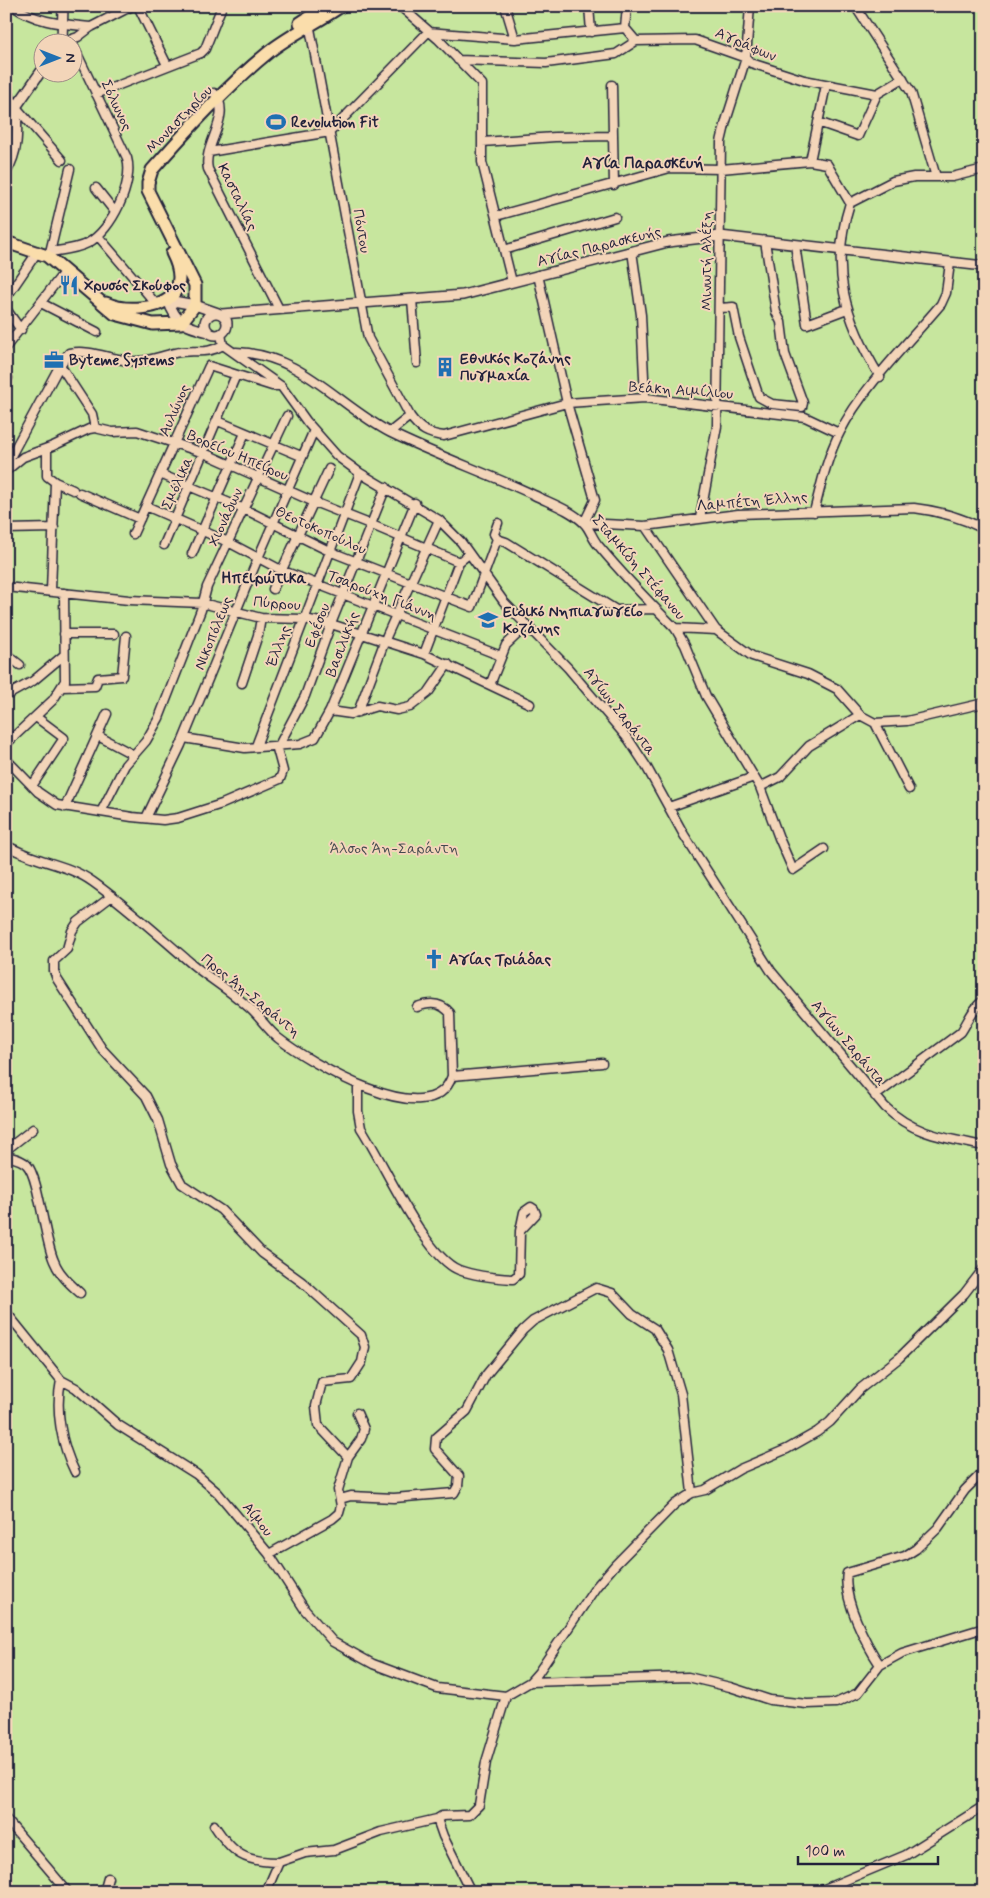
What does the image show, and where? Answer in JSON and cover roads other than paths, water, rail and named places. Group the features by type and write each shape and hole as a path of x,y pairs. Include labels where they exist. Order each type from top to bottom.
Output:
{"main road":[{"name":"Μοναστηρίου","path":"308,22 326,6"},
{"name":"Μοναστηρίου","path":"195,305 196,294 193,280 148,191 152,170 259,51 308,22 341,6"},
{"name":"Μοναστηρίου","path":"168,300 179,282 178,268 143,196 141,180 150,160 217,96"},
{"path":"6,242 45,253 111,311 124,318 153,324 180,323 195,305"},
{"path":"97,298 110,305 124,308 157,305 168,300"}],"street":[{"path":"13,6 30,16 63,25 91,27"},
{"path":"63,6 65,32"},
{"path":"82,33 132,6"},
{"path":"138,6 166,65"},
{"path":"96,94 166,65 201,53 205,49 222,6"},
{"path":"505,6 515,39"},
{"path":"589,6 591,32"},
{"path":"458,60 546,63 616,54 636,41 625,28 626,6"},
{"name":"Μινωτή Αλέξη","path":"700,518 713,452 718,406 722,132 746,58 750,6"},
{"path":"403,7 428,32 438,39 482,84 482,162 512,282"},
{"path":"853,7 911,92 936,177"},
{"name":"Πόντου","path":"308,22 368,338 410,416"},
{"path":"428,32 515,39 625,28"},
{"path":"209,152 330,132 428,32"},
{"name":"Αγράφων","path":"636,41 704,41 746,58 751,63 826,85 878,94"},
{"name":"Σόλωνος","path":"82,68 126,158 130,172 125,191 98,236"},
{"path":"818,122 858,136 878,94 902,78"},
{"path":"6,172 16,150 18,128 16,107 34,82"},
{"path":"810,161 826,85"},
{"path":"612,86 614,185"},
{"path":"6,91 16,107 62,160"},
{"name":"Κασταλίας","path":"217,96 222,108 206,163 279,308"},
{"path":"482,142 555,137 613,136"},
{"path":"496,216 670,168 721,169 810,161 827,164 850,203 842,250 841,283 848,309 868,356 880,376"},
{"path":"6,298 45,253 70,169"},
{"path":"850,203 893,181 914,177 952,177 984,169"},
{"path":"96,188 114,212"},
{"path":"504,250 615,217"},
{"path":"45,253 79,246 98,236 157,305"},
{"name":"Αγίας Παρασκευής","path":"220,313 463,295 632,250 668,242 720,236 984,266"},
{"path":"720,308 733,307 739,337 759,397 772,404 802,407 803,404 785,354 781,322 776,312 765,241"},
{"path":"795,245 807,324 848,309"},
{"path":"632,250 641,315 645,398"},
{"name":"Λαμπέτη Έλλης","path":"584,523 645,526 762,512 814,512 828,462 839,433 852,412 880,376 941,304 946,293 950,263"},
{"path":"6,347 21,330 65,270"},
{"path":"538,275 567,403 595,500 584,523"},
{"path":"412,299 417,363"},
{"path":"168,300 195,305 220,313 228,324"},
{"path":"168,300 173,313 180,323 216,335 221,334"},
{"path":"41,303 97,332"},
{"path":"6,309 21,330"},
{"path":"6,465 66,356 76,352 139,361 176,352 203,353 223,345 221,334 231,316 237,312"},
{"path":"208,332 205,325 206,320 211,314 220,313"},
{"name":"Αγίων Σαράντα","path":"223,345 236,352 249,365 281,386 314,430 337,456 360,473 415,503 439,520 461,542 484,576 526,626 568,668 629,740 684,835 771,971 875,1096 894,1115 916,1130 928,1135 984,1146"},
{"name":"Σταμκίδη Στέφανου","path":"236,352 256,353 282,361 306,374 342,402 390,432 513,485 565,510 584,523 597,544 675,628 685,644 706,696 760,787 778,838 794,870 824,849"},
{"path":"60,365 92,414 95,428"},
{"name":"Αυλώνος","path":"133,534 208,366 276,388 281,386"},
{"name":"Σμόλικα","path":"164,545 236,376"},
{"name":"Βεάκη Αιμίλιου","path":"410,416 418,428 424,432 444,436 567,403 645,398 805,417 839,433"},
{"name":"Χιονάδων","path":"102,812 132,754 136,754 146,741 159,718 207,587 287,416"},
{"path":"390,432 410,416"},
{"path":"218,421 301,456"},
{"name":"Βορείου Ηπείρου","path":"6,471 23,457 47,449 78,432 95,428 112,432 137,431 232,464 286,490 458,562"},
{"name":"Νικοπόλεως","path":"146,818 184,738 286,490 314,430"},
{"path":"192,554 245,433"},
{"path":"47,449 47,476 55,482 140,519"},
{"path":"273,589 329,469"},
{"name":"Έλλης","path":"256,746 360,473"},
{"name":"Θεοτοκοπούλου","path":"160,474 244,510 329,551 472,606 484,576"},
{"path":"51,591 55,482"},
{"name":"Εφέσου","path":"280,744 305,696 331,624 386,487"},
{"name":"Βασιλικής","path":"280,744 300,744 315,738 330,711 415,503"},
{"name":"Τσαρούχη Γιάννη","path":"146,506 228,542 282,570 501,656"},
{"path":"814,512 914,508 932,510 961,518 984,529"},
{"path":"358,712 385,640 439,520"},
{"path":"498,523 494,534 497,539 506,542 616,610 656,609"},
{"path":"645,526 716,630 752,656 824,680 837,689 860,715 875,724 909,789"},
{"path":"6,529 54,528"},
{"path":"484,576 497,539"},
{"path":"424,654 458,562 469,554"},
{"name":"Πύρρου","path":"6,587 129,600 202,603 261,618 304,618 331,624 361,632 424,654 530,704"},
{"path":"6,744 36,717 65,681 64,593"},
{"path":"242,683 258,635 261,618"},
{"path":"490,685 506,645 526,626"},
{"path":"675,628 716,630"},
{"path":"64,634 114,634"},
{"path":"62,687 95,686 98,678 122,676 126,636"},
{"path":"6,654 20,665"},
{"path":"6,696 32,681 64,656"},
{"path":"330,711 351,714 377,706 397,710 410,707 423,698 448,664"},
{"path":"875,724 907,721 984,703"},
{"path":"65,806 107,714"},
{"path":"760,787 780,777 809,746 860,715"},
{"path":"32,786 64,738 36,717"},
{"path":"98,736 132,754"},
{"path":"6,759 32,786 51,802 102,812 163,820 178,818 222,804 280,779 283,770 277,752 280,744 227,746 184,738"},
{"path":"668,807 754,777"},
{"name":"Προς Άη-Σαράντη","path":"6,845 79,874 112,896 194,966 248,1006 278,1038 336,1076 358,1086 411,1099 426,1100 440,1094 449,1086 452,1076"},
{"path":"112,896 78,922 72,931 67,949 54,961 54,971 102,1048 146,1096 158,1120 168,1155 182,1184 221,1210 255,1247 302,1282 361,1335 365,1347 358,1371 351,1379 322,1382 316,1406 318,1425 348,1457"},
{"path":"875,1096 961,1032 968,1023 970,1013 984,1000"},
{"path":"417,1007 426,1003 435,1003 445,1007 450,1012 452,1076 602,1063"},
{"path":"358,1086 358,1111 361,1128 377,1152 389,1179 422,1233 450,1263 462,1271 512,1279 519,1274 520,1230"},
{"path":"6,1150 33,1129"},
{"path":"6,1156 20,1160 31,1171 46,1238 55,1264 80,1293"},
{"path":"214,1825 226,1845 237,1854 251,1860 280,1862 305,1853 334,1850 381,1832 437,1819 442,1816 469,1815 479,1805 486,1762 506,1696 530,1682 571,1627 596,1587 614,1565 664,1515 692,1493 705,1490 740,1469 787,1449 824,1427 860,1389 899,1358 964,1294 984,1268"},
{"path":"340,1499 351,1496 402,1498 454,1493 458,1486 459,1476 435,1449 436,1438 467,1411 486,1375 523,1330 533,1321 596,1288 612,1293 632,1314 655,1329 668,1350 681,1394 692,1493"},
{"name":"Αίμου","path":"6,1312 61,1380 76,1388 126,1431 188,1469 208,1484 227,1503 269,1554 316,1625 333,1642 355,1655 408,1678 437,1688 506,1696"},
{"path":"61,1380 58,1393 62,1436 75,1472"},
{"path":"269,1554 332,1520 339,1513 340,1499 338,1490 340,1479 348,1457 361,1439 364,1429 357,1413"},
{"path":"880,1665 869,1649 850,1602 846,1584 847,1573 905,1556 916,1549 938,1528 965,1490 984,1471"},
{"path":"530,1682 688,1677 730,1687 770,1700 820,1704 836,1703 858,1693 880,1665 919,1647 984,1628"},
{"path":"817,1892 906,1855 984,1806"},
{"path":"6,1819 68,1892"},
{"path":"437,1819 443,1836 471,1892"},
{"path":"266,1892 280,1862"},
{"path":"104,1892 108,1878"}],"place":[{"name":"Revolution Fit","path":"276,122"},
{"name":"Χρυσός Σκούφος","path":"69,285"},
{"name":"Byteme Systems","path":"54,360"},
{"name":"Εθνικός Κοζάνης Πυγμαχία","path":"445,367"},
{"name":"Ειδικό Νηπιαγωγείο Κοζάνης","path":"488,620"},
{"name":"Αγίας Τριάδας","path":"434,959"}],"district":[{"name":"Αγία Παρασκευή","path":"643,162"},
{"name":"Ηπειρώτικα","path":"264,577"}],"park label":[{"name":"Άλσος Άη-Σαράντη","path":"394,848"}]}
